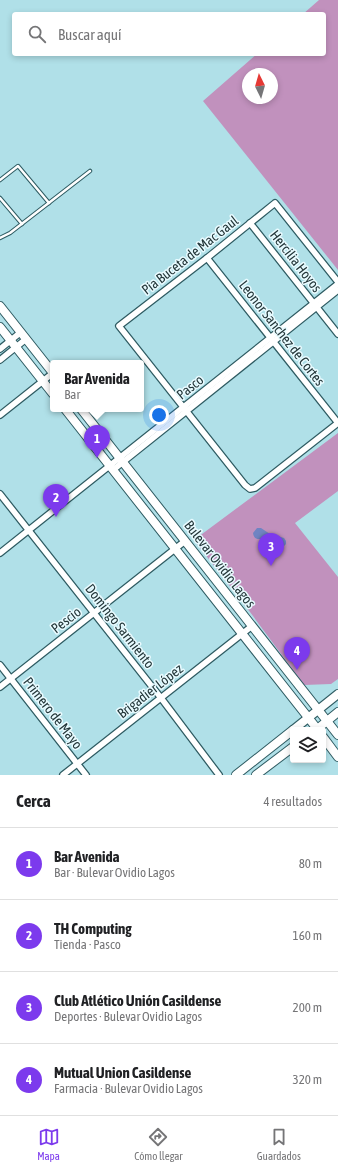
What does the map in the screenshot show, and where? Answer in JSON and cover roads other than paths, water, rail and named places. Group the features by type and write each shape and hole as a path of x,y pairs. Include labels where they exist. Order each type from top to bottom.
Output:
{"main road":[{"path":"0,306 50,369"},
{"path":"0,327 50,390"},
{"name":"Bulevar Ovidio Lagos","path":"67,412 315,727"},
{"name":"Bulevar Ovidio Lagos","path":"83,412 338,735"},
{"path":"297,727 338,694"},
{"path":"321,727 338,712"},
{"path":"236,775 290,732"},
{"path":"326,741 338,756"},
{"path":"256,775 290,749"}],"street":[{"name":"Pia Buceta de Mac Gaul","path":"185,410 119,326 275,203 338,283"},
{"name":"Hercilia Hoyos","path":"250,222 338,334"},
{"name":"Leonor Sanchez de Cortes","path":"207,258 338,423"},
{"name":"Pasco","path":"316,305 338,283"},
{"name":"Pasco","path":"0,553 122,460 316,305 338,290"},
{"path":"0,360 14,344 24,336"},
{"path":"0,349 14,344 24,336"},
{"path":"0,415 50,375"},
{"path":"185,410 245,485 250,489 255,488 338,423"},
{"name":"Domingo Sarmiento","path":"0,494 161,698 219,775"},
{"name":"Pescio","path":"0,687 185,541"},
{"name":"Brigadier López","path":"63,775 252,626"},
{"name":"Primero de Mayo","path":"0,665 86,775"}],"lane":[{"path":"0,180 18,166 49,203"},
{"path":"0,238 10,233 90,171"},
{"path":"0,198 22,224"}],"water":[{"path":"257,528 261,528 270,534 284,538 286,544 284,546 277,545 271,550 266,548 266,538 258,539 254,536 253,533"}],"place":[{"name":"Bar Avenida","path":"97,458"},
{"name":"TH Computing","path":"56,517"},
{"name":"Club Atlético Unión Casildense","path":"271,566"},
{"name":"Mutual Union Casildense","path":"297,670"}]}
